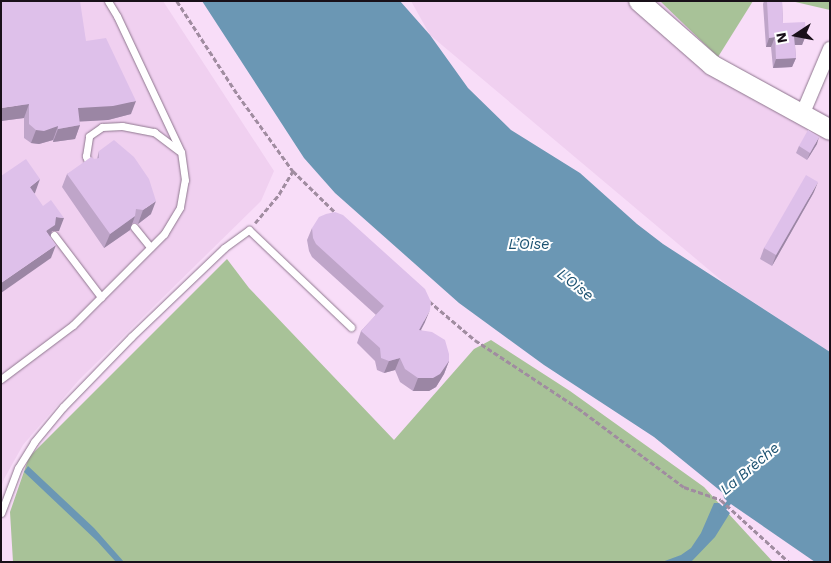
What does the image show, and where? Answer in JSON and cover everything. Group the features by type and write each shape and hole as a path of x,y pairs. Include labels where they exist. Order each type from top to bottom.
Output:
{"main road":[{"path":"639,1 712,65 830,130"}],"street":[{"path":"802,115 830,48"}],"lane":[{"path":"1,379 73,325 164,234 180,207 185,180 181,152 117,16 108,1"},
{"path":"90,168 86,156 89,136 102,127 122,126 154,132 181,152"},
{"path":"134,227 150,247"},
{"path":"1,513 18,468 34,442 63,407 131,337 224,248 249,230 351,326"},
{"path":"54,235 101,297"}],"path":[{"path":"177,1 238,95 292,172 336,213"},
{"path":"249,230 279,194 292,172"},
{"path":"422,295 475,340 578,408 684,487 721,500 789,562"}],"shaded area":[{"path":"1,1 163,1 274,171 261,201 79,380 23,445 1,488"},
{"path":"411,1 664,1 718,57 830,116 830,352 727,285 430,35"}],"green space":[{"path":"660,1 753,1 718,57"},
{"path":"791,1 830,1 830,10"},
{"path":"227,259 249,288 394,440 474,349 491,340 570,391 704,487 773,562 13,562 10,512 29,457"}],"water":[{"name":"L’Oise","path":"202,1 400,1 430,35 468,88 511,130 580,173 637,224 663,244 830,352 830,562 815,562 728,502 724,498 723,493 654,437 544,365 459,303 335,193 304,158"},
{"path":"28,466 94,528 124,562 116,562 97,541 24,472"},
{"path":"714,503 719,503 730,513 715,537 691,562 662,562 681,555 691,548 701,533"}],"building":[{"path":"1,1 80,1 86,41 106,38 136,101 113,106 78,108 80,125 58,129 58,126 44,131 36,130 29,124 29,104 1,108"},
{"path":"767,1 782,1 783,23 805,22 806,35 794,36 796,58 776,59 775,37 769,38"},
{"path":"808,130 819,137 810,153 799,146"},
{"path":"114,140 134,157 149,179 156,201 143,210 136,209 135,216 110,234 67,174 91,157 94,159 99,158 99,151"},
{"path":"26,159 40,179 30,187 43,206 51,200 64,218 56,217 55,225 46,231 56,245 1,283 1,176"},
{"path":"806,175 818,182 776,255 764,248"},
{"path":"335,212 343,215 425,289 431,302 430,310 419,330 432,332 445,340 449,361 440,374 433,378 418,378 405,369 400,358 389,361 381,358 380,348 361,331 384,306 316,244 312,228 319,217"}],"waterway":[{"name":"La Brèche","path":"721,511 732,498"}],"water label":[{"name":"L'Oise","path":"575,285"}]}
